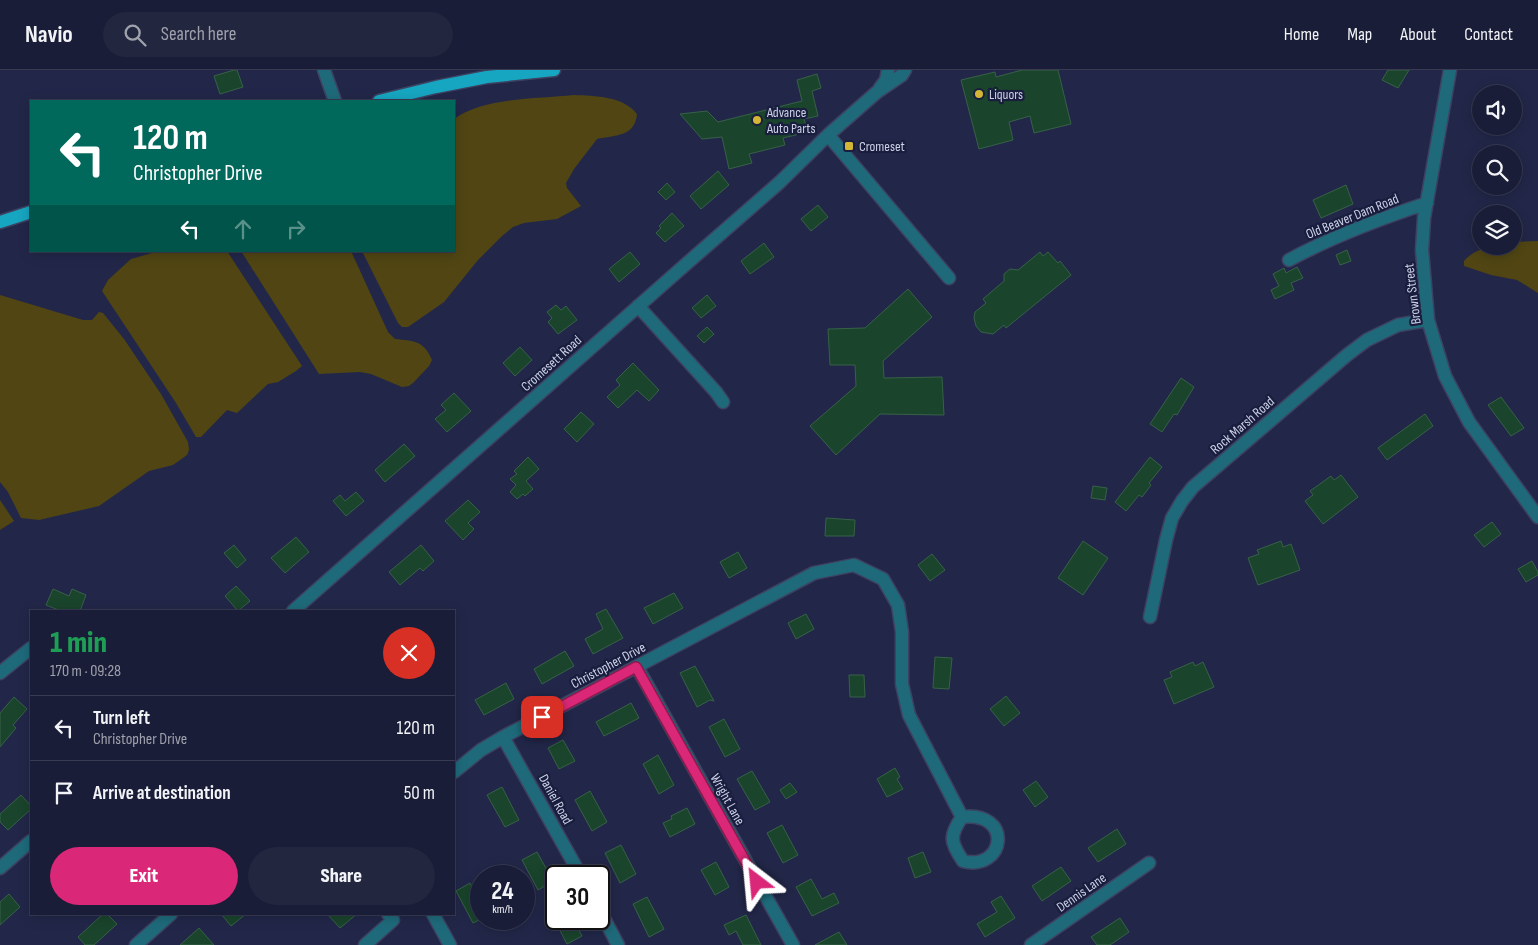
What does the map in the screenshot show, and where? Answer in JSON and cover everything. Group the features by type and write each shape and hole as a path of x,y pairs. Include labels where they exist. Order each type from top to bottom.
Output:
{"main road":[{"path":"383,100 487,77 554,70"},
{"path":"0,222 30,212"}],"street":[{"path":"324,70 335,100"},
{"path":"877,92 886,80 888,70"},
{"name":"Cromesett Road","path":"294,610 780,182 828,134 906,70"},
{"name":"Brown Street","path":"1450,70 1424,218 1422,250 1428,320 1445,376 1469,422 1538,517"},
{"path":"828,134 949,278"},
{"name":"Old Beaver Dam Road","path":"1289,260 1319,243 1369,222 1427,203"},
{"path":"638,306 723,402"},
{"name":"Rock Marsh Road","path":"1150,617 1172,518 1193,487 1367,340 1398,325 1428,320"},
{"name":"Christopher Drive","path":"455,771 481,750 814,573 854,565 883,579 898,605 902,632 902,684 909,715 962,817"},
{"path":"0,673 30,649"},
{"name":"Wright Lane","path":"636,667 793,945"},
{"name":"Daniel Road","path":"503,738 575,865"},
{"path":"0,868 30,842"},
{"name":"Dennis Lane","path":"1031,945 1149,863"},
{"path":"136,945 170,915"},
{"path":"434,915 450,945"},
{"path":"365,945 394,916"},
{"path":"610,930 618,945"}],"shaded area":[{"path":"574,95 608,98 624,104 637,114 635,122 628,131 623,134 597,139 574,169 566,183 567,188 581,206 557,219 524,223 513,227 478,260 444,302 408,327 402,327 398,323 362,252 455,252 455,118 466,112 495,103"},
{"path":"1538,241 1538,293 1517,280 1491,275 1464,266 1464,261 1472,254 1522,255 1522,242"},
{"path":"156,252 228,252 302,366 278,382 268,384 237,413 227,410 201,437 196,437 176,403 102,291 108,280 131,259"},
{"path":"242,252 351,252 388,332 395,339 413,341 422,345 432,360 414,382 409,386 402,387 371,374 360,372 319,374"},
{"path":"0,295 83,320 92,320 99,312 103,313 124,339 161,394 188,442 189,450 187,455 173,465 149,471 99,506 39,520 21,518 8,492 0,482"},
{"path":"0,500 14,521 0,530"}],"building":[{"path":"237,70 243,87 220,94 214,76"},
{"path":"1022,70 1058,70 1071,124 1034,133 1030,116 1009,122 1013,140 979,149 961,80 995,72 996,77"},
{"path":"1388,70 1409,70 1398,88 1382,80"},
{"path":"817,74 821,88 812,91 818,116 804,119 808,132 783,138 785,145 749,154 752,163 729,169 722,137 702,139 680,114 707,111 718,122 802,101 797,80"},
{"path":"718,171 729,185 701,209 690,196"},
{"path":"667,183 675,192 666,200 658,192"},
{"path":"1346,185 1353,204 1321,218 1313,200"},
{"path":"818,205 828,217 811,231 801,219"},
{"path":"672,213 684,226 665,242 656,233 661,228 659,226"},
{"path":"764,243 774,257 750,274 741,261"},
{"path":"1347,250 1351,261 1340,265 1336,255"},
{"path":"630,252 640,264 619,282 609,269"},
{"path":"1040,252 1043,256 1048,252 1058,263 1060,261 1071,275 1006,328 1004,325 993,334 981,332 976,326 974,318 975,312 986,303 983,299 1004,281 1004,274 1010,269 1018,270"},
{"path":"1297,267 1303,278 1291,283 1294,290 1275,299 1271,290 1279,286 1273,274 1284,268 1286,273"},
{"path":"908,289 932,317 883,361 884,378 942,377 944,415 880,414 836,455 810,426 856,386 855,365 830,365 828,329 865,328"},
{"path":"707,295 716,306 701,318 692,308"},
{"path":"556,305 561,310 566,306 577,320 558,334 548,322 552,318 547,312"},
{"path":"707,327 714,334 704,343 697,336"},
{"path":"520,347 532,360 515,376 503,363"},
{"path":"633,363 659,390 649,401 637,390 618,408 607,397 620,385 616,380"},
{"path":"1181,378 1194,387 1177,415 1174,414 1162,432 1150,424"},
{"path":"454,393 471,411 447,432 435,419 446,410 441,405"},
{"path":"1501,397 1524,428 1511,436 1488,405"},
{"path":"581,412 594,424 577,442 564,429"},
{"path":"1425,414 1433,426 1387,460 1378,448"},
{"path":"404,444 415,456 385,482 375,470"},
{"path":"528,457 539,469 526,481 533,489 525,496 523,494 517,499 510,492 516,485 510,479 517,474 514,471"},
{"path":"1150,457 1162,467 1149,483 1151,485 1142,497 1139,495 1126,511 1115,502"},
{"path":"1341,475 1358,497 1323,524 1305,501 1313,495 1310,491 1331,476 1334,480"},
{"path":"1093,486 1107,488 1105,500 1091,498"},
{"path":"356,492 364,501 346,516 333,501 340,495 345,501"},
{"path":"468,500 480,512 468,523 474,529 463,540 445,521"},
{"path":"826,518 855,520 854,536 825,536"},
{"path":"1492,522 1501,534 1484,547 1474,535"},
{"path":"296,537 309,552 285,573 271,558"},
{"path":"1083,541 1108,558 1083,595 1058,578"},
{"path":"1281,541 1283,547 1291,544 1300,570 1258,585 1248,558 1259,554 1257,550"},
{"path":"234,545 246,560 237,568 224,553"},
{"path":"421,545 434,561 423,571 420,568 400,585 389,572"},
{"path":"738,552 747,568 729,578 720,562"},
{"path":"932,554 945,570 930,581 918,565"},
{"path":"1532,561 1538,575 1526,582 1518,569"},
{"path":"236,586 250,601 237,610 225,596"},
{"path":"53,589 69,596 72,589 86,595 80,610 58,610 46,605"},
{"path":"674,593 683,608 653,624 644,608"},
{"path":"606,609 623,638 593,654 585,639 603,629 596,614"},
{"path":"806,614 814,629 796,639 788,623"},
{"path":"565,651 574,666 542,684 534,669"},
{"path":"935,657 952,658 949,689 933,688"},
{"path":"1193,662 1195,666 1203,662 1214,687 1174,704 1164,680 1172,677 1170,672"},
{"path":"695,666 714,701 710,700 697,707 680,673"},
{"path":"849,675 864,675 865,697 850,697"},
{"path":"506,683 514,699 484,715 475,700"},
{"path":"1006,696 1020,713 1004,726 990,709"},
{"path":"14,697 27,709 13,725 16,728 0,747 0,713"},
{"path":"631,703 639,718 604,736 596,722"},
{"path":"724,719 740,749 725,757 709,727"},
{"path":"563,740 575,761 559,769 548,748"},
{"path":"658,755 674,785 659,794 643,764"},
{"path":"895,768 900,777 897,779 903,789 887,797 877,779"},
{"path":"752,771 770,802 755,810 737,779"},
{"path":"1036,781 1048,797 1035,807 1023,790"},
{"path":"790,783 797,792 786,799 780,790"},
{"path":"502,787 519,820 505,827 487,795"},
{"path":"590,791 607,822 592,831 575,800"},
{"path":"21,795 30,805 30,810 8,830 0,822 0,814"},
{"path":"687,808 695,824 670,837 663,823 672,819 671,816"},
{"path":"782,825 798,855 783,863 767,833"},
{"path":"1117,829 1126,844 1098,862 1088,848"},
{"path":"621,845 636,874 620,883 605,853"},
{"path":"537,852 545,866 545,886 538,890 535,884 535,865 525,865 522,860"},
{"path":"923,852 931,872 915,878 908,858"},
{"path":"716,862 729,887 715,895 701,870"},
{"path":"1061,867 1071,881 1042,901 1032,886"},
{"path":"811,879 822,899 834,893 839,903 812,916 796,887"},
{"path":"470,883 470,917 456,891"},
{"path":"9,894 20,907 0,925 0,902"},
{"path":"1001,896 1015,918 985,937 977,924 997,912 991,902"},
{"path":"647,897 664,929 649,937 633,904"},
{"path":"102,915 108,915 117,924 94,945 85,945 78,937"},
{"path":"222,915 245,915 231,926"},
{"path":"328,915 356,915 340,928"},
{"path":"746,915 761,945 743,945 736,931 729,935 724,925"},
{"path":"1120,918 1129,932 1110,945 1097,945 1091,937"},
{"path":"199,928 214,945 180,945"},
{"path":"560,930 579,930 582,936 567,944"},
{"path":"839,932 847,945 815,945"}],"place":[{"name":"Liquors","path":"979,94"},
{"name":"Advance Auto Parts","path":"757,120"},
{"name":"Cromeset","path":"849,146"}],"route":[{"path":"542,717 636,667 757,882"}]}
